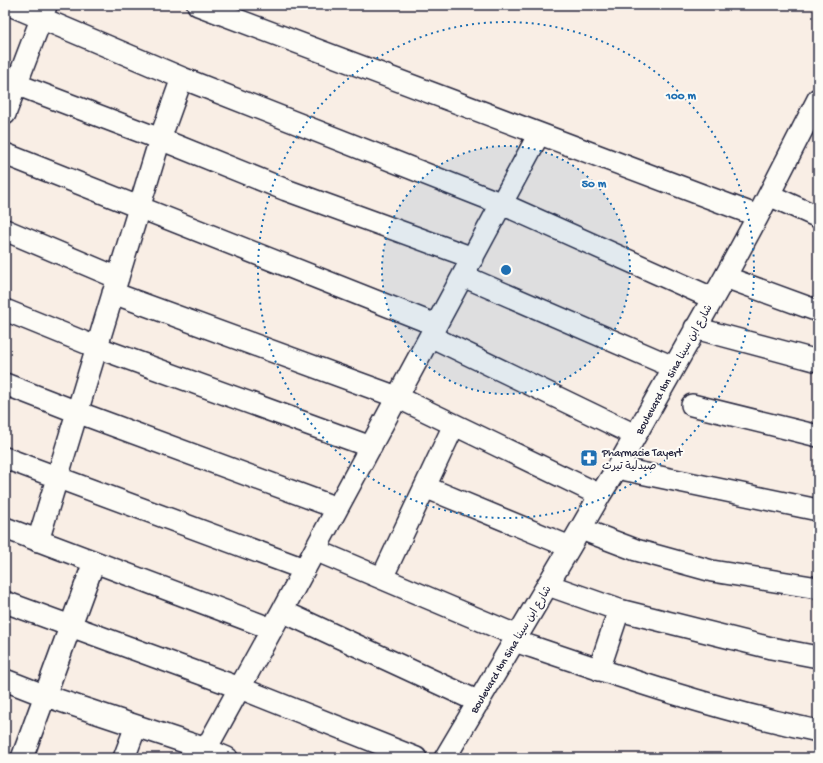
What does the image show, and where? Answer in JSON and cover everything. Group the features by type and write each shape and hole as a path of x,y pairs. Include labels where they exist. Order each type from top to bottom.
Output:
{"street":[{"path":"10,5 44,11 182,78 502,204 712,298"},
{"path":"198,5 758,216"},
{"path":"5,114 11,83 44,11"},
{"path":"38,541 160,139 182,78"},
{"path":"11,83 160,139 286,190 473,258"},
{"name":"Boulevard Ibn Sina شارع ابن سينا","path":"445,758 617,468 725,277 769,195 818,98"},
{"path":"204,753 371,447 539,134"},
{"path":"5,154 140,208 433,330 635,435"},
{"path":"769,195 818,217"},
{"path":"5,230 115,286 397,397 600,495"},
{"path":"463,276 673,367"},
{"path":"725,277 818,311"},
{"path":"5,310 96,347 371,447"},
{"path":"695,328 818,361"},
{"path":"5,384 337,508"},
{"path":"692,405 818,436"},
{"path":"382,578 454,425"},
{"path":"5,458 304,569"},
{"path":"617,468 818,510"},
{"path":"425,488 570,547"},
{"path":"5,528 272,629"},
{"path":"581,529 636,550 712,571 818,588"},
{"path":"315,550 382,578 516,638 599,670 700,702 776,722 818,731"},
{"path":"22,758 94,562"},
{"path":"548,585 619,610 756,645 818,657"},
{"path":"5,602 240,688 416,758"},
{"path":"599,670 619,610"},
{"path":"282,611 479,702"},
{"path":"5,680 46,696 136,726 204,753 227,758"},
{"path":"124,758 136,726"}],"place":[{"name":"Pharmacie Tayert صيدلية تيرت","path":"589,458"}]}
